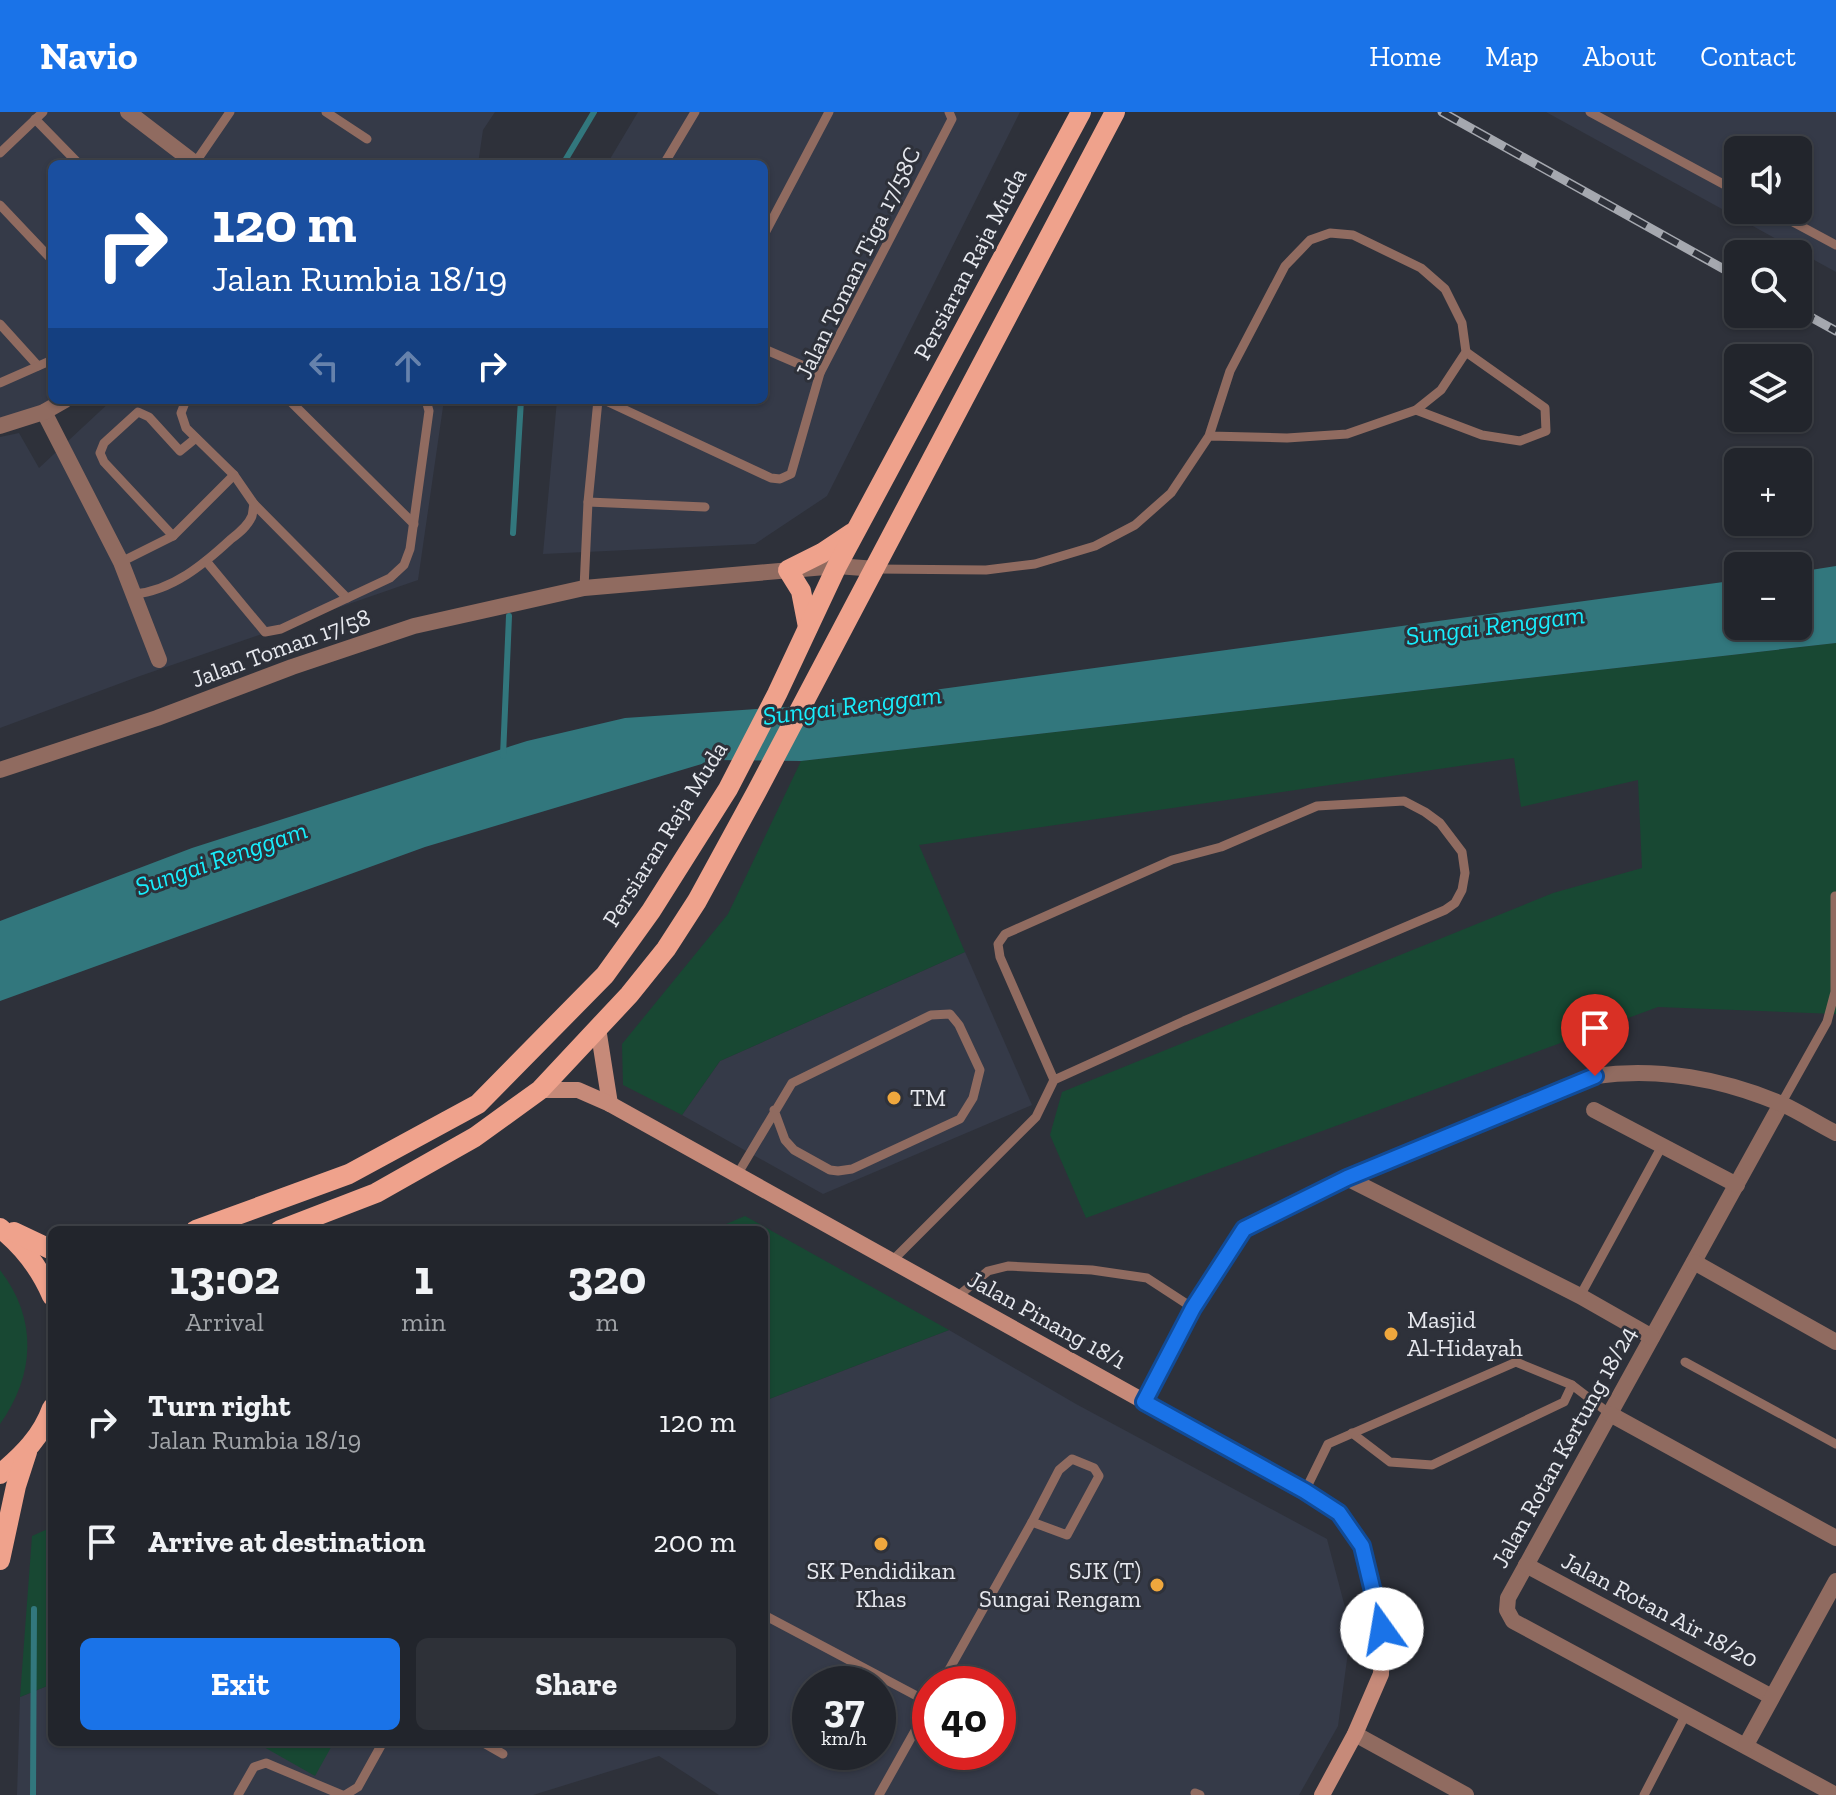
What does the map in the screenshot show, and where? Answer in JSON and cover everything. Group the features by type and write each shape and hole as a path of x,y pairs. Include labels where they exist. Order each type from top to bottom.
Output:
{"main road":[{"name":"Persiaran Raja Muda","path":"207,1226 349,1174 478,1104 605,975 651,911 728,789 837,566 1081,112"},
{"path":"290,1226 376,1193 475,1137 540,1090 666,949 697,901 757,791 1115,112"},
{"path":"808,627 801,591 788,570 858,528"},
{"path":"0,1227 48,1248"},
{"path":"0,1227 16,1240 41,1271 48,1287"},
{"path":"0,1560 16,1486 27,1452 48,1420"},
{"path":"0,1474 27,1452"}],"street":[{"path":"128,112 191,160"},
{"path":"0,426 44,412 58,404"},
{"path":"44,412 121,562 159,660"},
{"name":"Jalan Toman 17/58","path":"0,770 157,718 292,667 414,626 584,588 837,566 876,569"},
{"path":"598,1028 610,1104"},
{"path":"1144,1402 1193,1308 1244,1229 1347,1178 1595,1076 1619,1073 1702,1078 1781,1104 1836,1133"},
{"name":"Jalan Pinang 18/1","path":"540,1090 578,1090 610,1104 1305,1491 1339,1513 1362,1546 1382,1629 1381,1674 1355,1734 1322,1795"},
{"name":"Jalan Rotan Kertung 18/24","path":"1781,1104 1508,1598 1507,1610 1513,1621 1836,1795"},
{"path":"1594,1110 1737,1185"},
{"path":"1347,1178 1580,1296 1652,1337"},
{"path":"1694,1262 1836,1342"},
{"path":"1610,1414 1836,1538"},
{"name":"Jalan Rotan Air 18/20","path":"1526,1565 1772,1697"},
{"path":"1746,1745 1836,1581"},
{"path":"1355,1734 1466,1795"}],"lane":[{"path":"199,160 230,112"},
{"path":"326,112 367,139"},
{"path":"666,160 695,112"},
{"path":"768,227 829,112"},
{"path":"1590,112 1724,184"},
{"path":"0,153 39,116 76,160"},
{"name":"Jalan Toman Tiga 17/58C","path":"613,404 771,478 780,479 791,474 820,373 951,116"},
{"path":"0,205 48,256"},
{"path":"1797,224 1836,245"},
{"path":"876,569 986,570 1035,564 1095,546 1135,525 1171,493 1209,436 1230,371 1285,266 1310,240 1330,233 1353,235 1421,268 1445,289 1462,323 1466,352 1441,390 1416,410 1347,434 1287,438 1209,436"},
{"path":"0,324 38,366"},
{"path":"768,351 820,373"},
{"path":"1416,410 1482,435 1520,441 1546,431 1545,408 1466,352"},
{"path":"0,383 48,362"},
{"path":"184,404 181,413 186,428 234,475 254,504 347,598"},
{"path":"293,404 414,524"},
{"path":"206,561 265,632 281,629 390,578 404,565 410,549 429,411 427,404"},
{"path":"584,588 598,404"},
{"path":"173,536 104,462 100,453 104,443 138,412 149,417 180,451 196,438"},
{"path":"121,562 173,536 234,475"},
{"path":"588,502 705,507"},
{"path":"134,594 171,584 206,561 245,527 252,517 254,504"},
{"path":"892,1261 1036,1117 1054,1080 1445,910 1455,903 1462,890 1465,873 1462,852 1440,823 1404,801 1317,806 1221,847 1172,860 1005,934 998,944 1000,957 1054,1080"},
{"path":"1781,1104 1827,1022 1835,992 1835,896"},
{"path":"737,1175 774,1110 792,1083 931,1015 950,1014 959,1025 980,1070 973,1098 960,1119 852,1169 830,1170 794,1150 785,1140 774,1110"},
{"path":"1580,1296 1662,1146"},
{"path":"957,1297 988,1271 1008,1266 1092,1270 1147,1278 1193,1308"},
{"path":"1305,1491 1328,1444 1516,1362 1572,1385 1610,1414"},
{"path":"1685,1362 1836,1444"},
{"path":"1352,1433 1390,1462 1432,1465 1564,1402 1572,1385"},
{"path":"951,1666 1064,1464 1072,1459 1094,1468 1099,1476 1067,1535 1032,1522"},
{"path":"768,1617 912,1694"},
{"path":"1644,1795 1686,1714"},
{"path":"879,1795 912,1736"},
{"path":"238,1795 254,1767 266,1763 344,1795 358,1787 381,1746"},
{"path":"489,1746 503,1754"}],"shaded area":[{"path":"0,112 495,112 483,130 479,160 48,160 48,402 0,426"},
{"path":"638,112 1020,112 827,496 755,544 543,554 557,404 768,404 768,160 609,160"},
{"path":"1546,112 1836,112 1836,272 1812,259 1812,240 1778,240 1749,224 1812,224 1812,136 1724,136 1724,210"},
{"path":"108,404 443,404 418,580 0,728 0,437 19,433 39,468"},
{"path":"965,952 1032,1105 823,1194 682,1115 720,1061"},
{"path":"949,1330 1076,1404 1327,1539 1351,1630 1338,1726 1299,1795 719,1795 659,1756 533,1795 17,1795 20,1697 48,1686 48,1746 768,1746 768,1399"}],"green space":[{"path":"1836,643 1836,1014 1658,1007 1086,1218 1050,1135 1062,1092 1553,893 1642,868 1638,780 1521,807 1514,758 919,845 965,952 720,1061 682,1115 623,1085 622,1044 728,914 801,761"},
{"path":"745,1216 763,1226 721,1226"},
{"path":"768,1229 949,1330 768,1399"},
{"path":"0,1270 21,1308 27,1347 20,1386 0,1424"},
{"path":"48,1529 48,1686 20,1697 32,1536"},
{"path":"262,1746 332,1746 315,1776"}],"water":[{"name":"Sungai Renggam","path":"1836,566 1836,643 801,761 715,760 425,847 0,1001 0,921 192,848 527,741 625,718 831,704 1724,582 1724,640 1812,640 1812,570"}],"waterway":[{"path":"565,160 594,112"},
{"path":"513,533 521,404"},
{"path":"503,756 509,616"},
{"path":"33,1795 34,1609"}],"railway":[{"path":"1442,112 1724,269"},
{"path":"1812,318 1836,331"}],"place":[{"name":"TM","path":"894,1098"},
{"name":"Masjid Al-Hidayah","path":"1391,1334"},
{"name":"SK Pendidikan Khas","path":"881,1544"},
{"name":"SJK (T) Sungai Rengam","path":"1157,1585"}],"route":[{"path":"1382,1629 1362,1546 1339,1513 1144,1402 1193,1308 1244,1229 1347,1178 1595,1076"}]}
